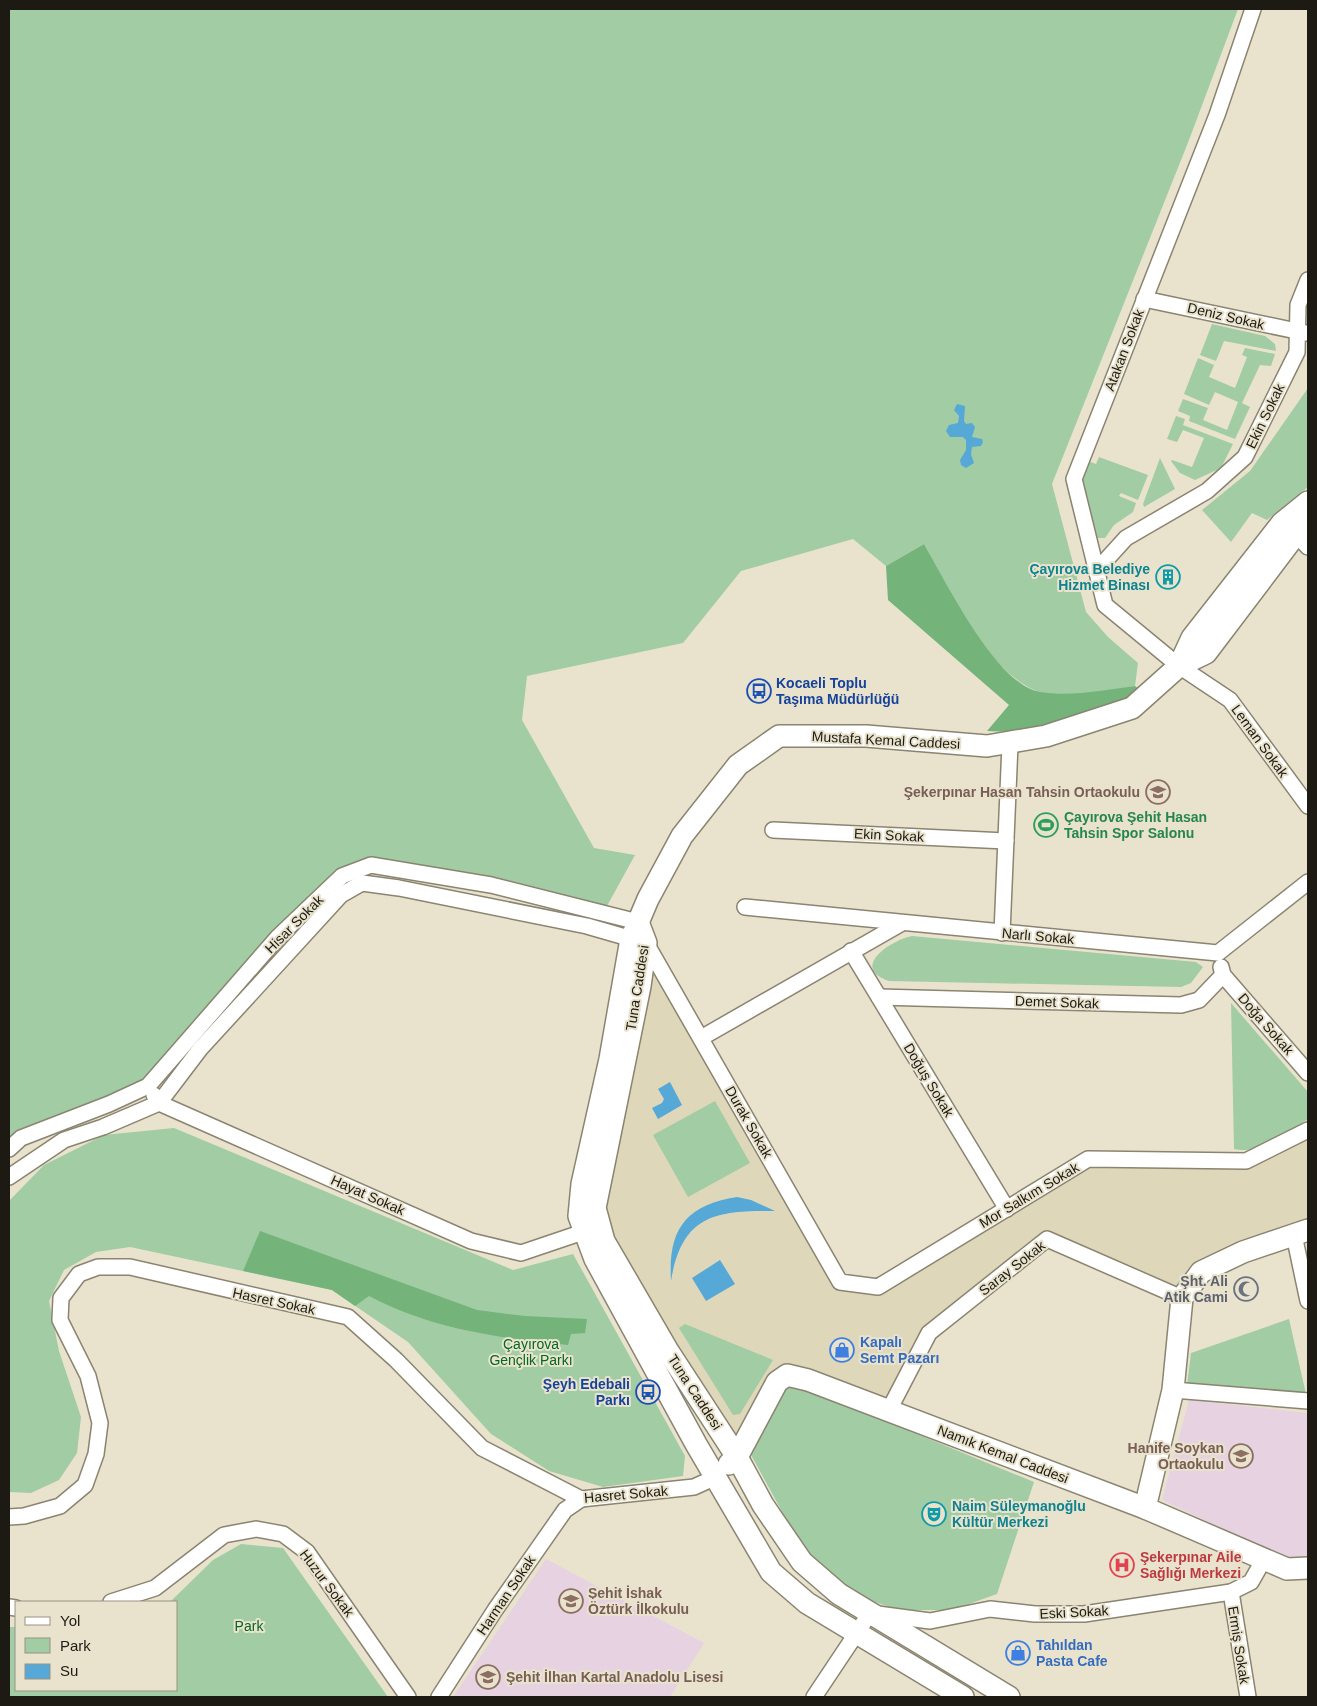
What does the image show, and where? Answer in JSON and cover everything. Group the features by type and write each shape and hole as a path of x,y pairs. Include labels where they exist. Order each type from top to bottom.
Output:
{"street":[{"name":"Atakan Sokak","path":"1179,666 1105,605 1074,479 1216,114 1253,9"},
{"name":"Ekin Sokak","path":"1096,571 1126,538 1207,491 1245,457 1297,352 1303,333 1298,305 1308,280"},
{"name":"Deniz Sokak","path":"1144,299 1222,314 1303,333"},
{"name":"Mustafa Kemal Caddesi","path":"638,934 648,899 682,836 738,765 779,736 866,736 987,746 1010,744 1046,736 1132,708 1179,666 1206,652 1299,532 1308,502"},
{"name":"Leman Sokak","path":"1179,666 1230,700 1308,806"},
{"path":"1002,933 1010,744"},
{"name":"Ekin Sokak","path":"773,830 1006,841"},
{"name":"Hisar Sokak","path":"9,1150 21,1138 109,1104 148,1086 278,938 342,876 371,865 491,885 638,934"},
{"path":"1224,975 1218,953 1308,882"},
{"name":"Hisar Sokak","path":"9,1176 64,1140 103,1127 159,1103 200,1049 341,895 362,883 638,934"},
{"name":"Narlı Sokak","path":"745,906 1218,953"},
{"path":"702,1038 902,923"},
{"name":"Durak Sokak","path":"638,934 702,1038 840,1282 878,1287"},
{"name":"Tuna Caddesi","path":"638,934 582,1184 579,1216 604,1241 668,1351 737,1457 763,1505 802,1562 839,1594 1009,1697"},
{"name":"Doğuş Sokak","path":"851,951 1007,1209"},
{"name":"Demet Sokak","path":"879,996 1181,1005 1199,1000 1224,975"},
{"name":"Doğa Sokak","path":"1224,975 1308,1073"},
{"path":"148,1086 159,1103"},
{"name":"Hayat Sokak","path":"159,1103 471,1241 521,1254 592,1229"},
{"name":"Mor Salkım Sokak","path":"878,1287 1088,1159 1246,1161 1308,1130"},
{"name":"Tuna Caddesi","path":"592,1229 595,1259 619,1306 696,1444 771,1572 807,1602 963,1697"},
{"path":"1145,1508 1173,1390 1182,1298 1201,1272 1243,1252 1301,1232 1308,1300"},
{"name":"Saray Sokak","path":"889,1410 930,1333 1047,1239 1182,1298"},
{"name":"Hasret Sokak","path":"9,1518 60,1506 85,1485 96,1454 100,1423 88,1376 60,1320 61,1298 79,1274 98,1267 130,1267 348,1317 396,1360 482,1448 581,1499 694,1487 716,1476"},
{"name":"Namık Kemal Caddesi","path":"737,1457 777,1382 787,1375 808,1380 889,1410 1145,1508 1287,1569 1308,1568"},
{"path":"1173,1390 1308,1401"},
{"path":"716,1476 737,1457"},
{"name":"Harman Sokak","path":"439,1697 495,1610 565,1510 581,1499"},
{"name":"Huzur Sokak","path":"115,1601 155,1588 224,1535 256,1529 282,1534 307,1552 408,1697"},
{"name":"Eski Sokak","path":"870,1613 930,1621 990,1609 1035,1614 1084,1614 1231,1592 1251,1582 1264,1559"},
{"name":"Ermiş Sokak","path":"1231,1592 1248,1697"},
{"path":"814,1697 870,1613"}],"shaded area":[{"path":"638,944 841,1282 879,1286 1087,1160 1245,1162 1308,1130 1308,1229 1244,1251 1181,1298 1047,1239 929,1333 892,1410 787,1375 737,1460 595,1206"},
{"name":"Hanife Soykan Ortaokulu","path":"1189,1400 1308,1413 1308,1557 1283,1557 1162,1500"},
{"name":"Şehit İshak Öztürk İlkokulu","path":"546,1559 704,1643 670,1697 453,1697"}],"green space":[{"path":"9,9 1238,9 1189,140 1052,484 1086,612 1108,637 1138,663 1135,686 1057,695 1036,691 1018,680 985,647 957,605 924,544 886,566 853,539 741,571 683,643 527,676 522,720 594,848 635,855 607,906 372,863 339,877 146,1088 9,1152"},
{"path":"1212,324 1265,336 1275,344 1276,351 1224,341 1216,361 1200,355"},
{"path":"1245,348 1275,354 1271,366 1260,365 1242,403 1250,407 1235,439 1189,421 1190,416 1178,411 1183,399 1208,408 1203,420 1227,430 1238,402 1215,392 1209,405 1184,394 1198,358 1214,365 1209,377 1235,388 1247,357 1242,355"},
{"path":"1308,388 1308,487 1267,520 1252,513 1231,542 1202,510 1250,471"},
{"path":"1176,416 1185,419 1183,425 1233,444 1221,468 1195,480 1180,473 1171,461 1192,467 1204,438 1183,430 1177,442 1167,439"},
{"path":"1099,457 1148,475 1138,500 1121,493 1119,496 1136,503 1133,512 1114,525 1105,538 1091,538 1078,487 1085,460 1096,464"},
{"path":"1160,458 1175,489 1144,507 1143,504"},
{"path":"924,544 958,605 989,652 1006,671 1023,685 1040,692 1064,694 1135,686 1140,690 1129,704 1035,733 987,731 1009,705 888,600 886,566"},
{"path":"912,936 1196,962 1203,967 1191,983 1181,987 889,981 878,975 873,969 873,962 878,955 894,943"},
{"path":"1231,1003 1308,1092 1308,1119 1282,1136 1253,1149 1234,1149"},
{"path":"715,1101 750,1163 688,1197 653,1135"},
{"name":"Çayırova Gençlik Parkı","path":"174,1128 513,1270 573,1254 685,1456 683,1476 603,1487 549,1471 491,1434 408,1342 332,1290 130,1247 96,1252 64,1270 49,1301 59,1351 81,1417 77,1453 59,1480 31,1493 9,1492 9,1201 44,1165 104,1135"},
{"path":"260,1231 477,1310 525,1316 587,1319 585,1333 571,1334 568,1345 491,1335 417,1317 369,1296 355,1306 332,1290 243,1271"},
{"path":"1289,1319 1306,1394 1187,1385 1191,1353"},
{"path":"685,1324 773,1360 740,1414 733,1415 679,1328"},
{"path":"790,1382 1034,1482 997,1594 952,1610 898,1610 857,1596 803,1550 750,1453"},
{"name":"Park","path":"241,1544 283,1548 388,1697 9,1697 9,1627 15,1627 15,1691 178,1691 178,1601 171,1601 213,1560"}],"water":[{"path":"957,404 965,406 964,421 966,424 972,423 975,427 972,437 982,439 983,442 981,446 972,447 971,454 974,463 966,468 961,465 960,460 966,450 966,440 963,437 950,437 946,431 949,425 958,423 959,416 954,410"},
{"path":"670,1082 682,1105 658,1119 652,1108 662,1103 664,1099 658,1089"},
{"path":"737,1197 751,1200 775,1211 735,1212 719,1215 705,1221 693,1230 683,1242 676,1259 671,1281 673,1247 683,1223 704,1206"},
{"path":"720,1260 735,1284 706,1301 692,1278"}],"place":[{"name":"Çayırova Belediye Hizmet Binası","path":"1168,577"},
{"name":"Kocaeli Toplu Taşıma Müdürlüğü","path":"759,691"},
{"name":"Şekerpınar Hasan Tahsin Ortaokulu","path":"1158,792"},
{"name":"Çayırova Şehit Hasan Tahsin Spor Salonu","path":"1046,825"},
{"name":"Şht. Ali Atik Cami","path":"1246,1289"},
{"name":"Kapalı Semt Pazarı","path":"842,1350"},
{"name":"Şeyh Edebali Parkı","path":"648,1392"},
{"name":"Hanife Soykan Ortaokulu","path":"1241,1456"},
{"name":"Naim Süleymanoğlu Kültür Merkezi","path":"934,1514"},
{"name":"Şekerpınar Aile Sağlığı Merkezi","path":"1122,1565"},
{"name":"Şehit İshak Öztürk İlkokulu","path":"571,1601"},
{"name":"Tahıldan Pasta Cafe","path":"1018,1653"},
{"name":"Şehit İlhan Kartal Anadolu Lisesi","path":"488,1677"}]}
